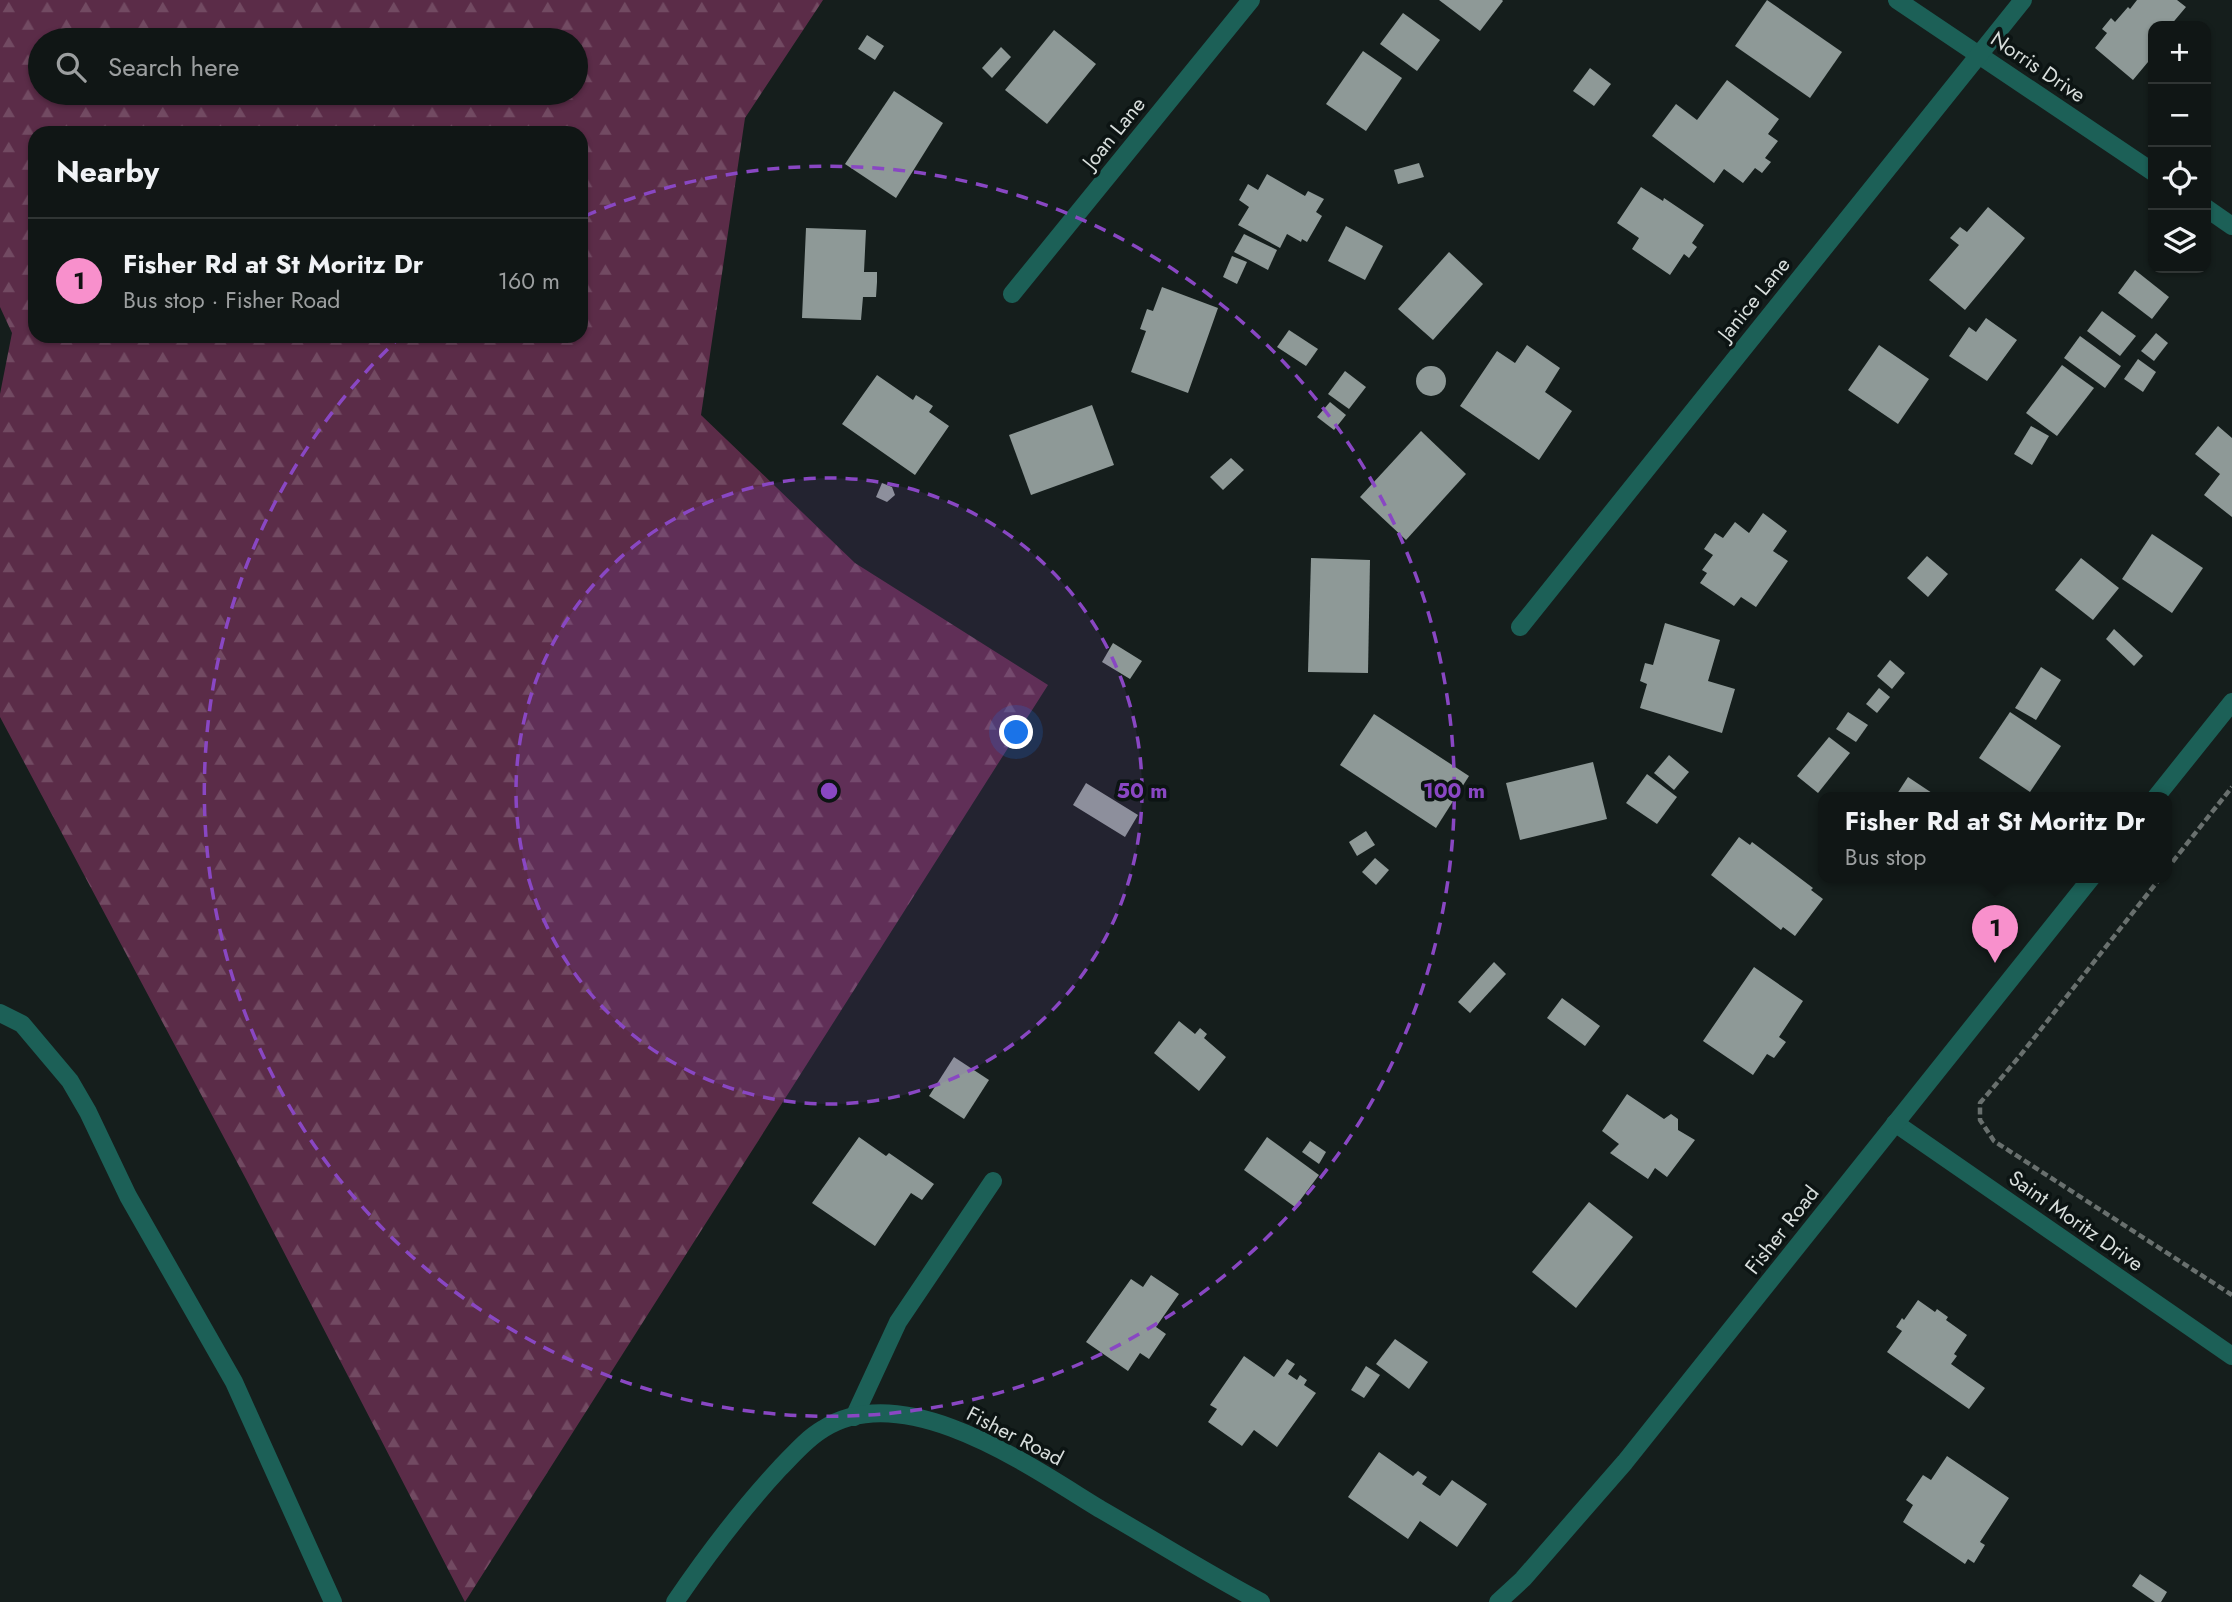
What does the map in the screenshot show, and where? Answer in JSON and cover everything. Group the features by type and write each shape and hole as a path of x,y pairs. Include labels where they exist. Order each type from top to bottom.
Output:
{"street":[{"name":"Joan Lane","path":"1012,294 1251,0"},
{"name":"Norris Drive","path":"1898,0 2148,169"},
{"name":"Janice Lane","path":"1520,627 2023,0"},
{"path":"2209,210 2232,226"},
{"path":"2160,792 2232,702"},
{"name":"Fisher Road","path":"1498,1602 1523,1579 1625,1462 1746,1314 2087,883"},
{"path":"0,1013 22,1024 70,1081 88,1112 128,1196 234,1382 333,1602"},
{"name":"Saint Moritz Drive","path":"1895,1123 2232,1356"},
{"path":"854,1417 898,1322 993,1181"},
{"name":"Fisher Road","path":"675,1602 754,1496 799,1448 824,1428 854,1417 889,1414 949,1427 997,1448 1261,1602"}],"path":[{"path":"2172,862 2232,787"},
{"path":"2156,883 1980,1103 1980,1120 1994,1141 2232,1295"}],"green space":[{"path":"0,0 823,0 745,118 701,415 855,563 1048,685 465,1602 246,1179 0,717 0,394 12,333 0,307"}],"building":[{"path":"1439,0 1502,0 1503,1 1480,31"},
{"path":"1767,0 1842,52 1810,98 1735,46"},
{"path":"2137,0 2177,0 2186,7 2174,21 2148,21 2148,62 2133,80 2095,48 2107,33 2102,29 2111,18 2115,22 2128,7 2130,9"},
{"path":"1403,13 1440,40 1417,71 1380,44"},
{"path":"1054,30 1096,64 1047,124 1005,90"},
{"path":"867,35 884,46 875,60 858,49"},
{"path":"1001,47 1011,57 992,78 982,68"},
{"path":"1363,51 1402,78 1366,131 1326,104"},
{"path":"1590,68 1611,84 1594,106 1573,91"},
{"path":"1727,80 1779,119 1768,134 1778,141 1765,158 1771,162 1762,173 1755,168 1743,183 1724,169 1714,183 1652,136 1676,104 1697,120"},
{"path":"894,91 943,123 896,198 845,164"},
{"path":"1419,163 1424,177 1398,184 1394,170"},
{"path":"1267,174 1305,196 1308,191 1324,199 1316,212 1322,216 1307,242 1302,239 1301,242 1287,234 1280,248 1238,225 1249,207 1239,200 1248,184 1258,190"},
{"path":"1641,187 1663,201 1664,198 1704,225 1692,243 1697,247 1689,258 1684,254 1670,275 1632,249 1639,238 1617,223"},
{"path":"1988,207 2025,238 1965,310 1929,280 1959,245 1950,238 1960,227 1967,232"},
{"path":"1346,226 1383,246 1365,280 1328,261"},
{"path":"806,228 866,230 864,272 877,272 877,282 876,297 863,297 861,320 802,318"},
{"path":"1244,234 1277,250 1268,270 1234,252"},
{"path":"1449,252 1483,284 1433,340 1398,309"},
{"path":"1232,256 1247,262 1237,284 1223,277"},
{"path":"2135,270 2169,297 2152,319 2118,293"},
{"path":"1162,287 1218,308 1188,393 1131,372 1146,331 1140,329 1147,309 1153,311"},
{"path":"2102,311 2136,336 2120,356 2087,331"},
{"path":"1986,318 2017,340 1987,381 1949,356 1969,327 1976,332"},
{"path":"1289,330 1318,349 1306,366 1277,347"},
{"path":"2156,333 2168,343 2154,361 2141,351"},
{"path":"2080,336 2121,366 2105,388 2064,358"},
{"path":"1527,345 1560,368 1545,392 1572,411 1539,460 1460,406 1497,351 1515,363"},
{"path":"1879,345 1929,379 1898,424 1848,390"},
{"path":"2138,359 2156,372 2143,392 2124,379"},
{"path":"2062,365 2094,388 2057,436 2026,413"},
{"path":"1431,366 1442,370 1446,381 1442,392 1431,396 1420,392 1416,381 1420,370"},
{"path":"1345,371 1366,387 1349,409 1328,394"},
{"path":"877,375 913,400 916,395 933,406 929,412 949,426 915,475 842,424"},
{"path":"1330,402 1346,415 1334,430 1317,417"},
{"path":"1092,405 1114,465 1031,495 1009,435"},
{"path":"2031,426 2049,436 2032,465 2014,454"},
{"path":"2218,426 2232,438 2232,517 2204,495 2220,474 2195,454"},
{"path":"1421,431 1466,474 1406,540 1360,497"},
{"path":"1231,458 1244,470 1223,490 1210,477"},
{"path":"882,483 892,487 895,495 887,502 876,497"},
{"path":"1763,513 1787,531 1773,551 1788,561 1756,607 1741,597 1734,606 1700,583 1707,573 1702,570 1713,555 1704,549 1715,533 1723,538 1735,522 1749,533"},
{"path":"2152,534 2203,568 2172,613 2122,579"},
{"path":"1927,556 1948,574 1928,597 1907,578"},
{"path":"1311,558 1370,560 1368,673 1308,672"},
{"path":"2081,558 2119,588 2093,620 2055,590"},
{"path":"1665,623 1720,640 1708,681 1735,689 1722,733 1640,708 1647,684 1640,681 1645,663 1653,665"},
{"path":"2114,629 2143,656 2134,666 2106,639"},
{"path":"1113,643 1142,661 1130,679 1102,662"},
{"path":"1890,660 1905,673 1892,689 1877,676"},
{"path":"2041,667 2061,680 2036,720 2015,708"},
{"path":"1879,688 1890,697 1877,713 1866,704"},
{"path":"1848,712 1868,725 1856,742 1836,729"},
{"path":"2010,712 2061,746 2030,792 1979,758"},
{"path":"1374,714 1469,776 1436,828 1340,765"},
{"path":"1829,737 1850,753 1818,793 1797,776"},
{"path":"1669,755 1689,772 1674,790 1654,773"},
{"path":"1593,762 1607,819 1520,840 1506,783"},
{"path":"1647,774 1677,797 1657,824 1626,803"},
{"path":"1908,777 1930,792 1898,792"},
{"path":"1086,783 1138,815 1125,837 1073,805"},
{"path":"1366,831 1375,845 1357,856 1349,842"},
{"path":"1739,837 1750,845 1752,842 1813,888 1811,890 1823,899 1795,936 1783,927 1781,930 1711,875"},
{"path":"1375,858 1389,870 1376,885 1362,872"},
{"path":"1494,962 1506,974 1470,1013 1458,1002"},
{"path":"1754,967 1803,1001 1779,1037 1786,1042 1774,1058 1767,1054 1753,1075 1703,1041"},
{"path":"1562,998 1600,1026 1585,1046 1547,1018"},
{"path":"1179,1021 1195,1034 1200,1028 1207,1034 1204,1038 1226,1057 1199,1091 1154,1053"},
{"path":"954,1057 989,1080 964,1119 929,1096"},
{"path":"1627,1094 1664,1119 1671,1114 1678,1119 1678,1130 1695,1140 1667,1177 1655,1168 1648,1179 1610,1153 1619,1144 1602,1131"},
{"path":"859,1137 886,1156 889,1153 934,1184 922,1200 911,1193 875,1246 812,1203"},
{"path":"1267,1137 1319,1175 1295,1207 1244,1170"},
{"path":"1310,1141 1326,1152 1319,1164 1302,1152"},
{"path":"1589,1202 1633,1237 1576,1308 1532,1272"},
{"path":"1151,1275 1179,1294 1156,1327 1166,1334 1149,1359 1140,1353 1128,1371 1086,1342 1131,1279 1143,1287"},
{"path":"1918,1300 1935,1312 1937,1309 1948,1317 1946,1320 1967,1335 1954,1354 1957,1356 1951,1364 1985,1388 1969,1409 1887,1352 1902,1331 1896,1327"},
{"path":"1395,1339 1428,1362 1409,1389 1376,1364"},
{"path":"1244,1356 1274,1377 1287,1359 1295,1364 1288,1374 1297,1380 1300,1375 1307,1380 1304,1385 1316,1393 1277,1447 1254,1430 1242,1446 1208,1422 1217,1409 1210,1405"},
{"path":"1366,1366 1380,1375 1364,1398 1351,1390"},
{"path":"1379,1452 1413,1476 1418,1471 1427,1477 1422,1484 1440,1496 1452,1480 1487,1504 1457,1547 1420,1521 1408,1539 1348,1497"},
{"path":"1947,1456 2009,1498 1980,1542 1985,1545 1974,1563 1968,1559 1965,1564 1903,1522 1913,1505 1906,1500 1923,1475 1931,1480"},
{"path":"2140,1574 2167,1592 2161,1602 2155,1602 2132,1586"}],"place":[{"name":"Fisher Rd at St Moritz Dr","path":"1995,963"}]}
